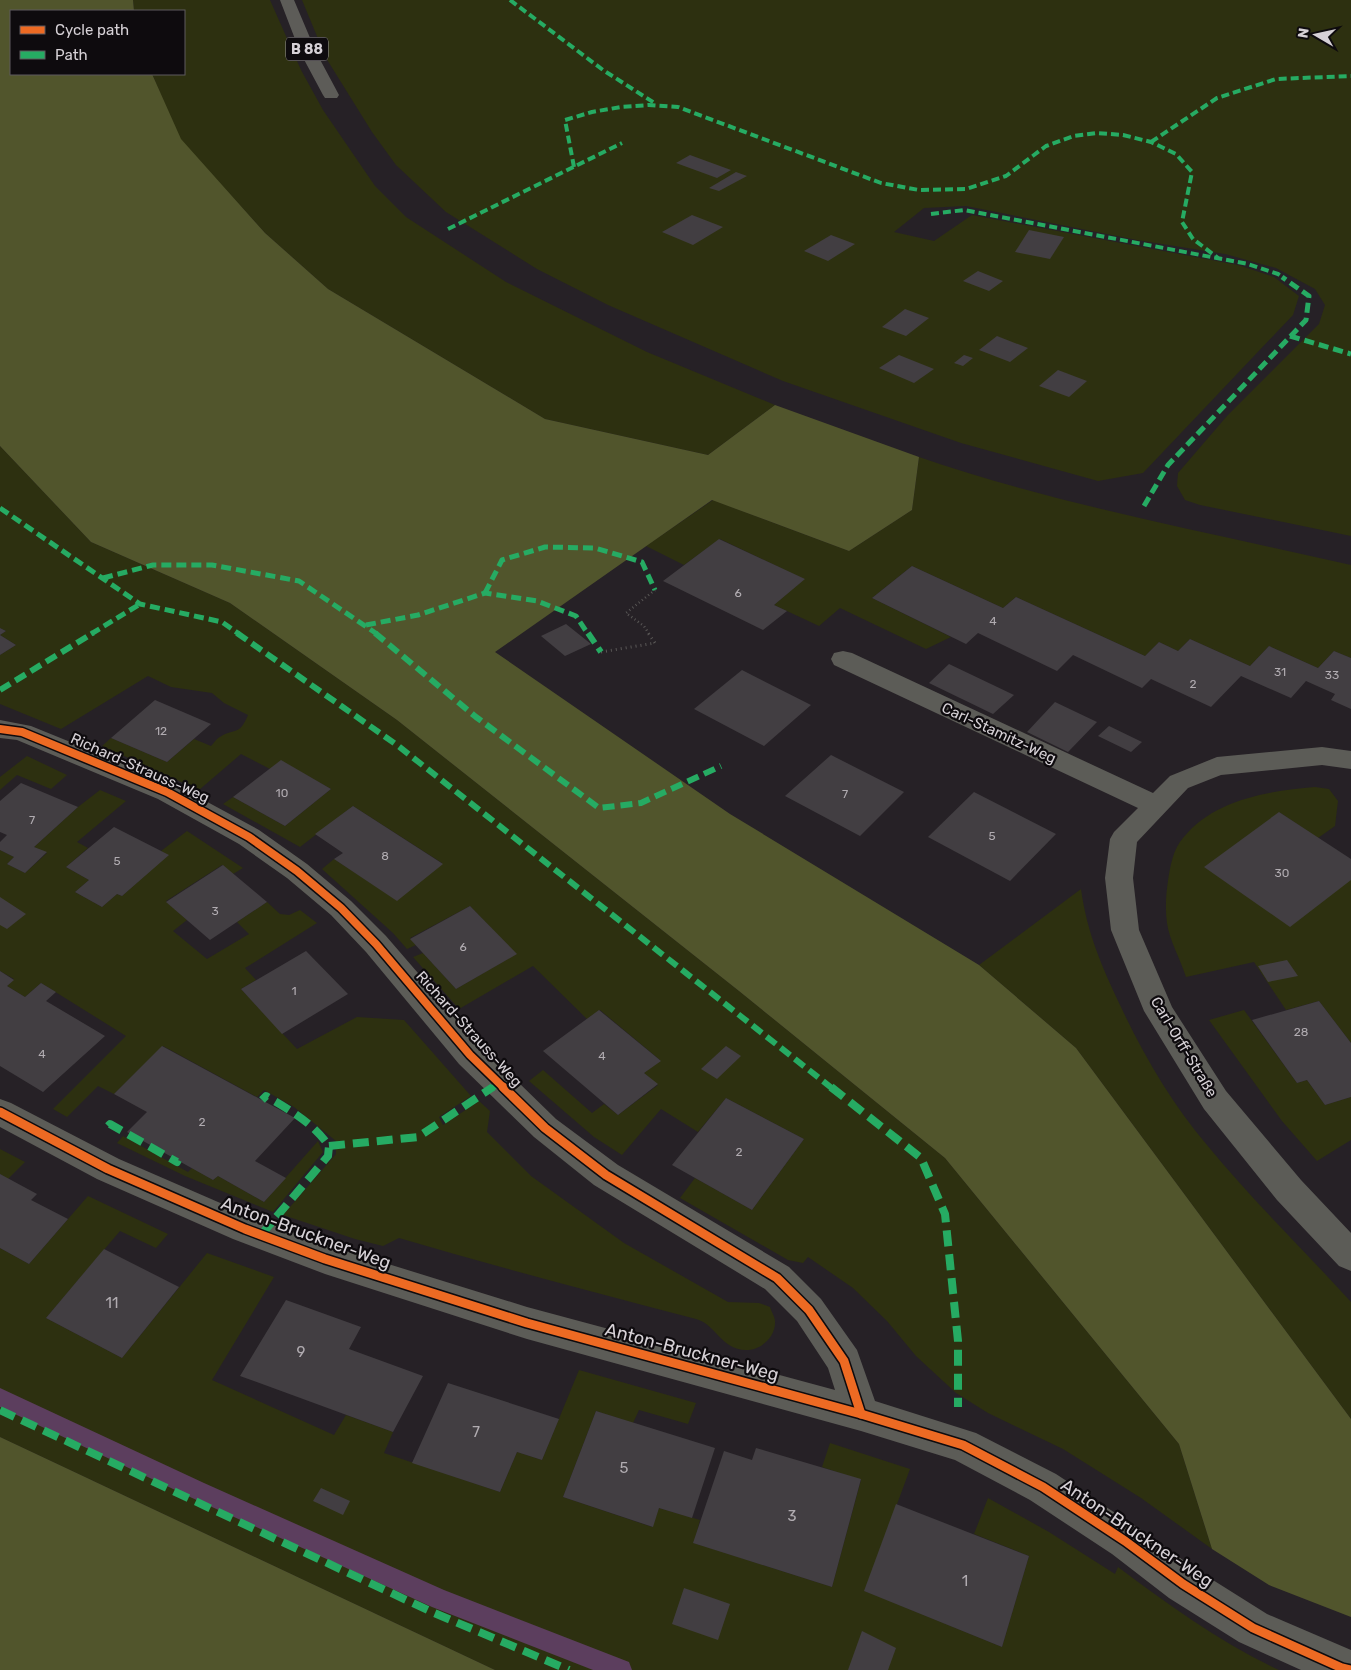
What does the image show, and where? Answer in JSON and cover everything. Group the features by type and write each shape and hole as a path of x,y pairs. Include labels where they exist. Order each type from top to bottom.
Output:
{"main road":[{"name":"B 88","path":"287,0 308,52 331,95"}],"street":[{"name":"Carl-Stamitz-Weg","path":"843,660 1155,805"},
{"name":"Richard-Strauss-Weg","path":"0,729 22,732 167,792 249,837 297,871 341,908 376,944 470,1055 545,1128 606,1175 777,1278 809,1310 844,1361 861,1414"},
{"name":"Carl-Orff-Straße","path":"1351,760 1322,756 1217,766 1179,782 1124,839 1119,878 1125,930 1159,1011 1215,1100 1289,1190 1351,1256"},
{"name":"Anton-Bruckner-Weg","path":"0,1112 108,1169 245,1229 325,1260 527,1323 861,1414 944,1438 971,1449 1043,1487 1183,1584 1253,1628 1342,1668 1351,1670"}],"path":[{"path":"601,652 655,643 644,626 626,613 655,590"}],"green space":[{"path":"0,0 133,0 134,10 10,10 10,75 152,75 181,139 265,233 328,289 545,419 708,455 775,405 919,457 912,510 849,551 712,500 495,652 730,814 979,965 1076,1048 1351,1419 1351,1617 1269,1585 1212,1549 1179,1444 945,1158 739,991 397,720 230,603 91,542 0,446"},
{"path":"133,0 270,0 301,70 323,110 375,186 406,217 506,282 647,352 775,405 708,455 545,419 328,289 265,233 180,139 152,75 185,75 185,10 134,10"},
{"path":"302,0 1351,0 1351,536 1200,505 1185,500 1177,486 1178,473 1227,416 1319,324 1325,305 1315,289 1276,268 1225,254 1137,240 966,206 924,208 894,232 934,241 972,215 1238,265 1274,277 1299,296 1293,315 1143,473 1098,481 961,443 783,381 608,305 537,269 446,212 396,165 372,132 326,58"},
{"path":"0,446 91,542 230,603 397,720 739,991 945,1158 1179,1444 1212,1549 1141,1498 1063,1449 988,1413 956,1393 916,1356 887,1321 853,1288 808,1257 803,1263 788,1260 680,1198 695,1178 752,1210 804,1139 726,1098 698,1132 661,1109 622,1155 594,1137 529,1081 543,1070 592,1113 604,1104 618,1115 658,1085 644,1073 660,1060 600,1010 587,1019 533,966 459,1009 413,957 423,953 456,989 516,954 470,906 410,938 416,945 407,949 393,933 322,869 334,859 397,900 442,863 353,806 300,847 223,804 233,797 285,826 331,789 281,761 270,769 241,754 199,790 102,746 111,738 167,762 194,739 211,746 225,734 239,729 248,715 224,703 212,693 171,687 148,676 61,729 0,704 0,655 16,645 0,635 6,631 0,628"},
{"path":"919,457 1079,504 1351,565 1351,658 1334,651 1318,668 1269,646 1250,666 1190,639 1178,651 1159,642 1145,656 1016,597 1003,608 912,566 872,598 951,637 926,649 840,608 819,626 774,605 804,579 720,539 684,565 646,546 713,500 849,551 912,510"},
{"path":"27,756 67,775 51,789 17,775 0,790 0,777"},
{"path":"1315,787 1329,789 1338,801 1335,826 1318,838 1279,812 1351,880 1351,1043 1319,1001 1286,1010 1254,962 1186,977 1167,923 1167,891 1172,858 1180,842 1196,825 1210,814 1243,799 1279,791"},
{"path":"100,790 126,801 77,842 88,848 66,867 89,880 75,892 102,907 117,894 122,896 168,855 161,851 187,831 243,868 233,874 222,865 166,901 187,920 173,931 207,959 249,934 237,922 267,902 280,914 289,915 300,910 317,923 245,968 256,980 241,989 297,1049 357,1017 404,1020 471,1096 439,1117 443,1125 479,1101 490,1111 487,1132 531,1176 624,1243 728,1302 759,1303 770,1307 775,1327 770,1337 757,1348 737,1349 724,1342 709,1326 696,1319 510,1270 399,1238 383,1246 355,1239 283,1215 336,1154 336,1141 294,1107 264,1090 257,1097 163,1046 114,1094 98,1086 67,1117 53,1109 126,1036 41,983 25,997 7,986 14,979 0,971 0,850 14,857 7,864 25,873 47,853 34,847 78,807"},
{"path":"1081,889 1091,935 1108,978 1139,1043 1170,1096 1224,1165 1351,1302 1351,1419 1076,1048 979,965"},
{"path":"1244,1010 1297,1083 1307,1080 1325,1105 1351,1097 1351,1140 1317,1161 1282,1121 1209,1020"},
{"path":"123,1136 188,1172 192,1168 213,1180 218,1176 264,1202 318,1141 323,1152 273,1212 185,1176 117,1143"},
{"path":"0,1149 25,1162 8,1179 0,1174"},
{"path":"88,1196 168,1234 156,1248 120,1231 46,1318 122,1358 207,1253 274,1277 212,1380 334,1435 346,1415 393,1432 384,1453 500,1492 517,1452 542,1460 579,1370 696,1403 688,1424 639,1410 633,1423 596,1411 563,1497 652,1527 659,1508 700,1520 694,1543 832,1587 861,1480 822,1467 830,1443 910,1469 865,1591 1002,1647 1029,1556 974,1534 988,1498 1049,1532 1115,1574 1118,1567 1216,1636 1279,1670 495,1670 0,1437 0,1248 29,1264"},
{"path":"0,1437 495,1670 0,1670"}],"building":[{"path":"690,155 731,170 717,178 676,163"},
{"path":"736,172 747,176 719,191 709,188"},
{"path":"692,215 723,227 693,245 662,232"},
{"path":"1029,230 1064,237 1050,259 1015,252"},
{"path":"831,235 855,244 828,261 804,251"},
{"path":"978,271 1003,281 989,291 963,281"},
{"path":"905,309 929,318 906,336 882,327"},
{"path":"997,336 1028,348 1010,362 979,350"},
{"path":"899,355 934,369 914,383 879,368"},
{"path":"964,355 973,358 963,366 954,363"},
{"path":"1058,370 1087,381 1069,397 1039,386"},
{"path":"719,539 805,579 774,605 787,611 763,630 663,581"},
{"path":"912,566 1003,608 1016,597 1145,656 1159,642 1178,651 1190,639 1250,666 1269,646 1318,668 1334,651 1351,658 1351,709 1331,700 1335,694 1306,681 1291,698 1241,676 1211,707 1151,679 1142,688 1073,655 1057,671 978,633 966,644 872,598"},
{"path":"566,624 591,644 565,656 541,636"},
{"path":"0,628 6,631 0,635"},
{"path":"0,635 16,645 0,655"},
{"path":"949,664 1014,695 993,714 929,683"},
{"path":"742,670 811,705 764,746 694,709"},
{"path":"155,700 211,724 167,762 111,738"},
{"path":"1055,702 1097,722 1068,752 1027,732"},
{"path":"1109,726 1142,742 1131,752 1098,736"},
{"path":"831,755 904,792 860,836 785,796"},
{"path":"281,760 331,789 285,826 233,797"},
{"path":"21,783 78,807 34,847 47,852 25,873 7,864 14,857 0,850 0,842 7,835 0,832 0,801"},
{"path":"974,792 1056,834 1010,881 928,837"},
{"path":"353,806 443,864 397,901 334,859 343,853 315,834"},
{"path":"1279,812 1351,859 1351,880 1290,927 1204,867"},
{"path":"114,827 169,855 122,896 117,894 102,907 75,892 89,880 66,867"},
{"path":"223,865 267,902 210,940 166,902"},
{"path":"0,897 26,914 7,929 0,925"},
{"path":"470,906 517,954 456,989 410,939"},
{"path":"306,951 348,994 282,1034 241,989"},
{"path":"1287,960 1298,976 1268,982 1258,966"},
{"path":"0,971 14,980 7,986 25,997 41,983 56,992 46,1001 105,1036 43,1092 0,1066"},
{"path":"1319,1001 1351,1043 1351,1097 1325,1105 1307,1080 1297,1083 1252,1020"},
{"path":"599,1010 661,1061 644,1073 658,1084 618,1115 543,1051"},
{"path":"162,1046 295,1118 255,1161 286,1178 264,1202 218,1176 213,1180 127,1132 147,1112 114,1094"},
{"path":"726,1046 741,1056 717,1079 701,1069"},
{"path":"726,1098 804,1139 752,1210 672,1165"},
{"path":"0,1174 37,1194 31,1200 68,1219 29,1264 0,1248"},
{"path":"104,1249 179,1287 122,1358 46,1318"},
{"path":"286,1300 361,1327 349,1349 423,1376 393,1432 240,1376"},
{"path":"448,1383 559,1419 542,1460 517,1452 500,1492 412,1463"},
{"path":"596,1411 715,1448 692,1518 659,1508 653,1527 563,1497"},
{"path":"756,1448 861,1479 832,1587 693,1543 724,1451 752,1460"},
{"path":"321,1488 350,1501 343,1515 313,1501"},
{"path":"896,1504 1029,1556 1002,1647 864,1591"},
{"path":"684,1588 730,1604 718,1640 672,1624"},
{"path":"862,1631 896,1648 888,1670 848,1670"}],"waterway":[{"path":"0,1397 197,1490 440,1599 621,1670"}],"marked path":[{"path":"510,0 603,70 656,104"},
{"path":"1151,142 1217,98 1276,79 1351,76"},
{"path":"574,167 565,120 592,112 635,105 678,107 881,183 919,190 966,189 1006,176 1046,146 1074,136 1097,133 1123,135 1151,142 1176,154 1192,172 1182,222 1193,239 1218,258"},
{"path":"448,229 622,143"},
{"path":"931,214 964,210 1248,264 1278,274 1309,296 1306,320 1168,465 1144,506"},
{"path":"1290,336 1351,354"},
{"path":"0,508 140,604 222,622 397,745 921,1158 945,1214 958,1341 958,1407"},
{"path":"485,593 502,560 545,547 595,548 642,562 655,590"},
{"path":"103,578 153,565 212,565 299,581 366,625 476,717 599,808 641,803 721,766"},
{"path":"366,625 418,615 485,593 537,601 576,616 601,652"},
{"path":"0,690 140,604"},
{"path":"329,1146 418,1137 498,1084"},
{"path":"261,1235 328,1156 329,1146 316,1130 301,1117 266,1096 262,1100"},
{"path":"108,1126 110,1124 177,1162 178,1160"},
{"path":"0,1410 432,1612 569,1670"}],"cycle path":[{"path":"0,729 22,732 167,792 249,837 297,871 341,908 376,944 470,1055 545,1128 606,1175 777,1278 809,1310 844,1361 861,1414"},
{"path":"0,1112 108,1169 245,1229 325,1259 527,1323 861,1414 963,1445 1043,1487 1125,1541 1183,1584 1253,1628 1342,1668 1351,1670"}]}
